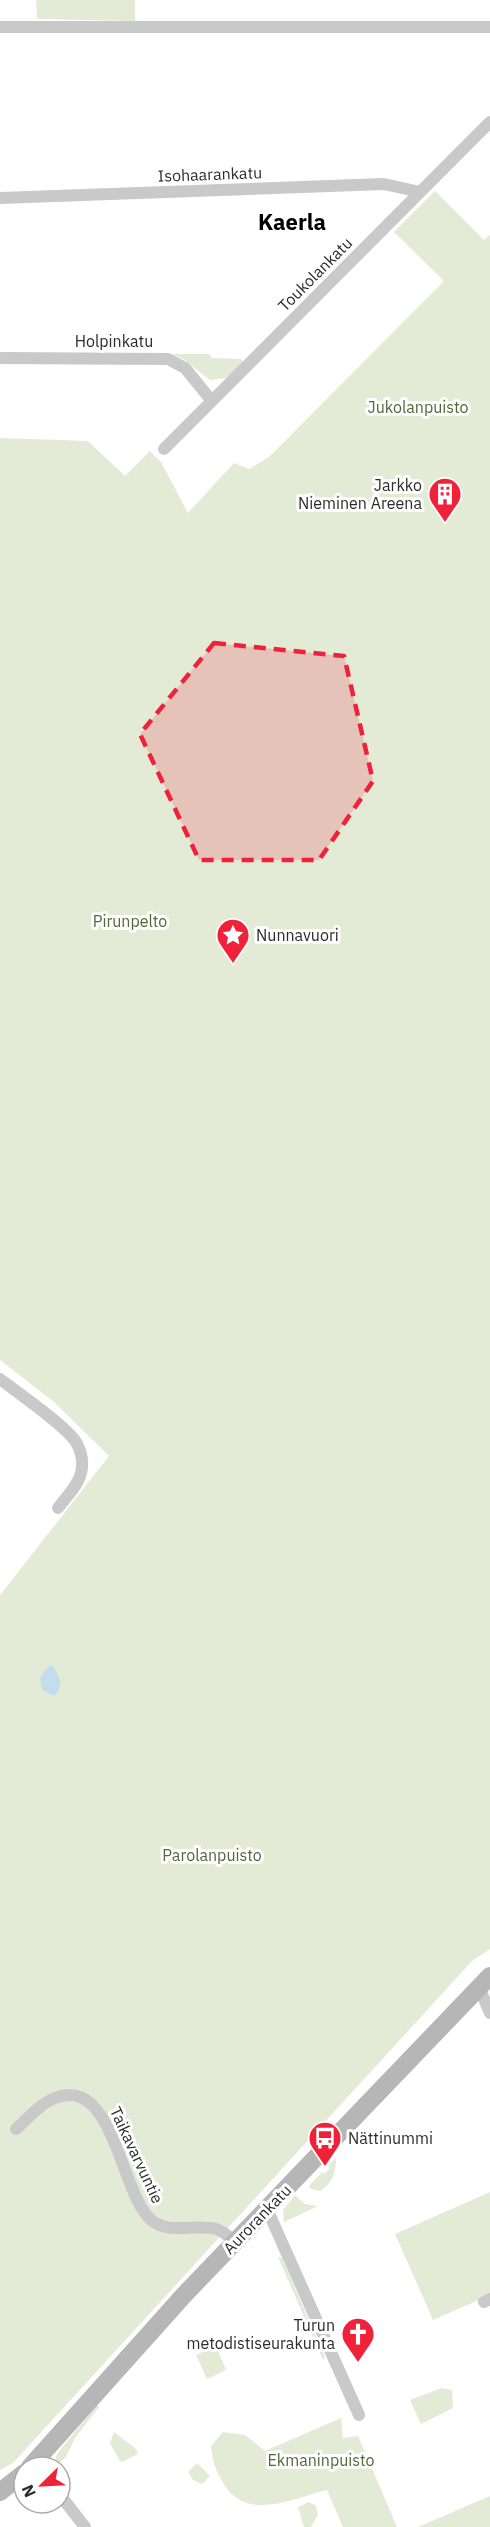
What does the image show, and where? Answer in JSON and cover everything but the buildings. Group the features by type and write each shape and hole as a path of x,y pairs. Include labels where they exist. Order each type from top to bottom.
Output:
{"street":[{"path":"0,27 490,27"},
{"name":"Toukolankatu","path":"164,449 490,122"},
{"name":"Isohaarankatu","path":"0,198 384,184 420,192"},
{"name":"Holpinkatu","path":"0,358 168,359 185,368 211,400"},
{"path":"0,1379 63,1429 75,1440 80,1451 81,1474 76,1485 58,1508"},
{"path":"485,1981 490,2013"},
{"name":"Aurorankatu","path":"42,2455 122,2363 235,2241 485,1981"},
{"name":"Taikavarvuntie","path":"16,2129 54,2099 63,2096 81,2096 93,2104 103,2118 133,2194 148,2217 165,2228 215,2229 235,2241"},
{"path":"267,2209 358,2415"},
{"name":"Aurorankatu","path":"0,2492 12,2482"},
{"path":"72,2510 85,2527"}],"highlighted area":[{"path":"214,643 344,656 373,781 319,860 199,860 140,734"}],"green space":[{"path":"36,0 135,0 135,21 37,19"},
{"path":"435,191 484,240 490,235 490,1949 472,1961 20,2455 12,2455 12,2464 0,2470 0,1595 109,1456 54,1402 0,1360 0,438 88,441 125,476 150,451 161,462 188,513 234,463 249,469 269,457 444,281 394,232"},
{"path":"172,354 209,354 212,358 241,359 244,363 226,378 210,380 183,359"},
{"path":"336,2157 331,2181 320,2191 311,2189 309,2186 322,2172 324,2174 330,2168 328,2166"},
{"path":"490,2192 490,2295 433,2320 395,2234"},
{"path":"295,2195 305,2204 318,2206 284,2222 283,2210"},
{"path":"278,2257 282,2258 325,2357 323,2360"},
{"path":"216,2346 226,2370 207,2379 196,2355"},
{"path":"442,2388 452,2390 453,2408 421,2424 410,2400"},
{"path":"97,2405 99,2407 75,2438 67,2455 57,2455"},
{"name":"Ekmaninpuisto","path":"341,2418 343,2438 358,2436 397,2527 343,2527 327,2490 284,2502 256,2505 232,2494 222,2481 212,2456 211,2446 223,2432 245,2435 265,2451"},
{"path":"114,2432 136,2449 138,2454 122,2462 119,2460 110,2443"},
{"path":"197,2463 210,2476 202,2484 193,2480 188,2472"},
{"path":"490,2496 490,2527 418,2527"},
{"path":"309,2502 316,2506 318,2515 311,2527 304,2527 298,2507"}],"water":[{"path":"52,1665 60,1680 55,1696 42,1690 40,1678"}],"place":[{"name":"Jarkko Nieminen Areena","path":"445,523"},
{"name":"Nunnavuori","path":"233,964"},
{"name":"Nättinummi","path":"325,2167"},
{"name":"Turun metodistiseurakunta","path":"358,2363"}],"district":[{"name":"Kaerla","path":"292,222"}],"park label":[{"name":"Jukolanpuisto","path":"418,407"},
{"name":"Pirunpelto","path":"130,921"},
{"name":"Parolanpuisto","path":"212,1855"}]}
